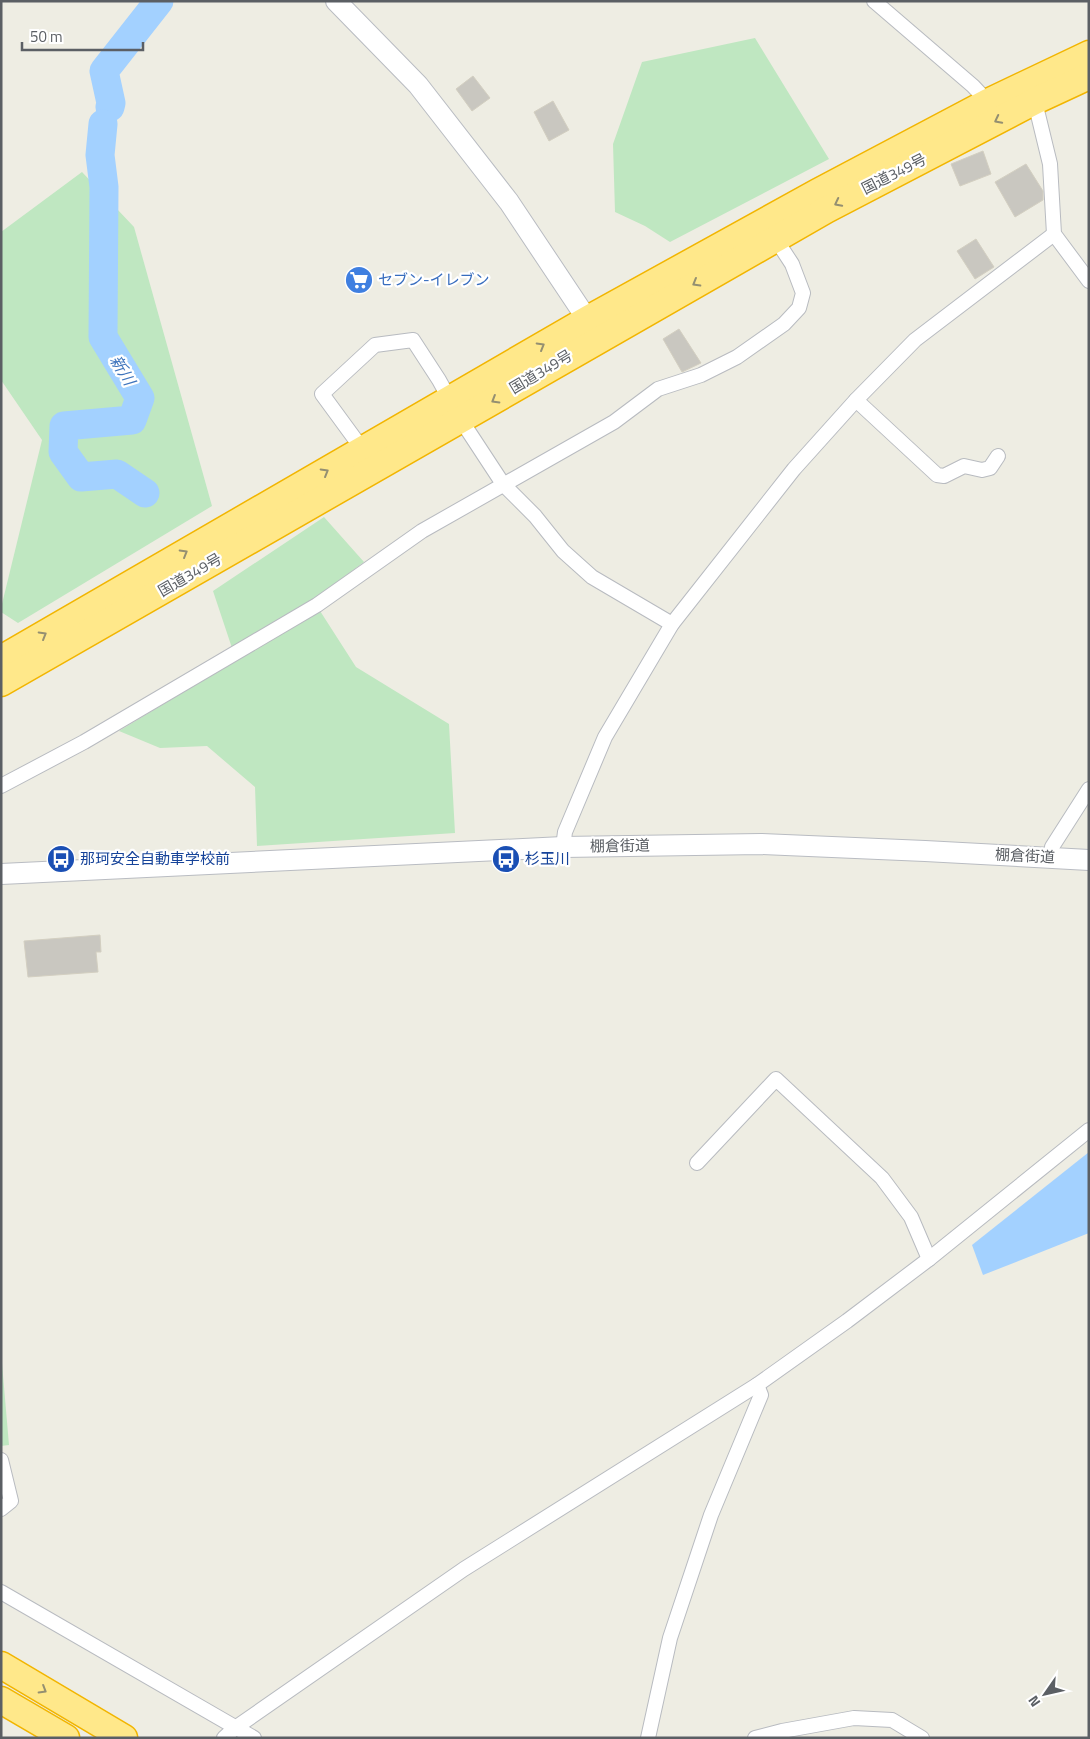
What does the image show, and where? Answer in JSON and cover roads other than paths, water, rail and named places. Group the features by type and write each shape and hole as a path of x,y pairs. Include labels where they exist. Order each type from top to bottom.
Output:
{"highway":[{"name":"国道349号","path":"594,329 775,238 826,210 1032,91 1089,54"},
{"name":"国道349号","path":"1,683 456,409 594,329 818,192 988,102 1089,76"},
{"name":"国道349号","path":"1,659 363,450 456,409"},
{"path":"1,1666 124,1738"},
{"path":"1,1700 66,1738"}],"street":[{"path":"336,1 418,85 509,202 594,329"},
{"path":"874,1 973,86 988,102"},
{"path":"1032,91 1050,164 1054,234 1089,281"},
{"path":"563,846 565,832 605,737 672,624 794,469 856,400 915,340 1054,234"},
{"path":"1,786 84,742 317,605 422,531 614,422 658,389 701,375 737,357 784,324 799,308 803,293 792,264 775,238"},
{"path":"363,450 322,394 375,346 413,340 503,484 535,516 563,551 592,576 672,624"},
{"path":"856,400 937,475 944,476 964,466 982,470 990,468 998,456"},
{"path":"1052,858 1052,847 1089,789"},
{"name":"棚倉街道","path":"1,874 563,846 761,844 1089,860"},
{"path":"697,1163 776,1079 882,1178 911,1217 929,1259"},
{"path":"224,1738 235,1728 464,1569 757,1385 847,1321 929,1259 1089,1130"},
{"path":"648,1738 670,1638 711,1516 760,1395 757,1385"},
{"path":"1,1460 11,1500 1,1508"},
{"path":"1,1592 254,1738"},
{"path":"755,1738 854,1718 892,1720 922,1738"}],"water":[{"path":"1089,1152 1089,1233 983,1275 972,1245"}],"waterway":[{"name":"新川","path":"110,107 111,103 104,71 159,1"},
{"name":"新川","path":"103,124 100,155 104,187 103,337 140,398 132,420 64,426 63,452 81,477 117,474 145,493"}],"place":[{"name":"セブン-イレブン","path":"359,280"},
{"name":"那珂安全自動車学校前","path":"61,859"},
{"name":"杉玉川","path":"506,859"}]}
